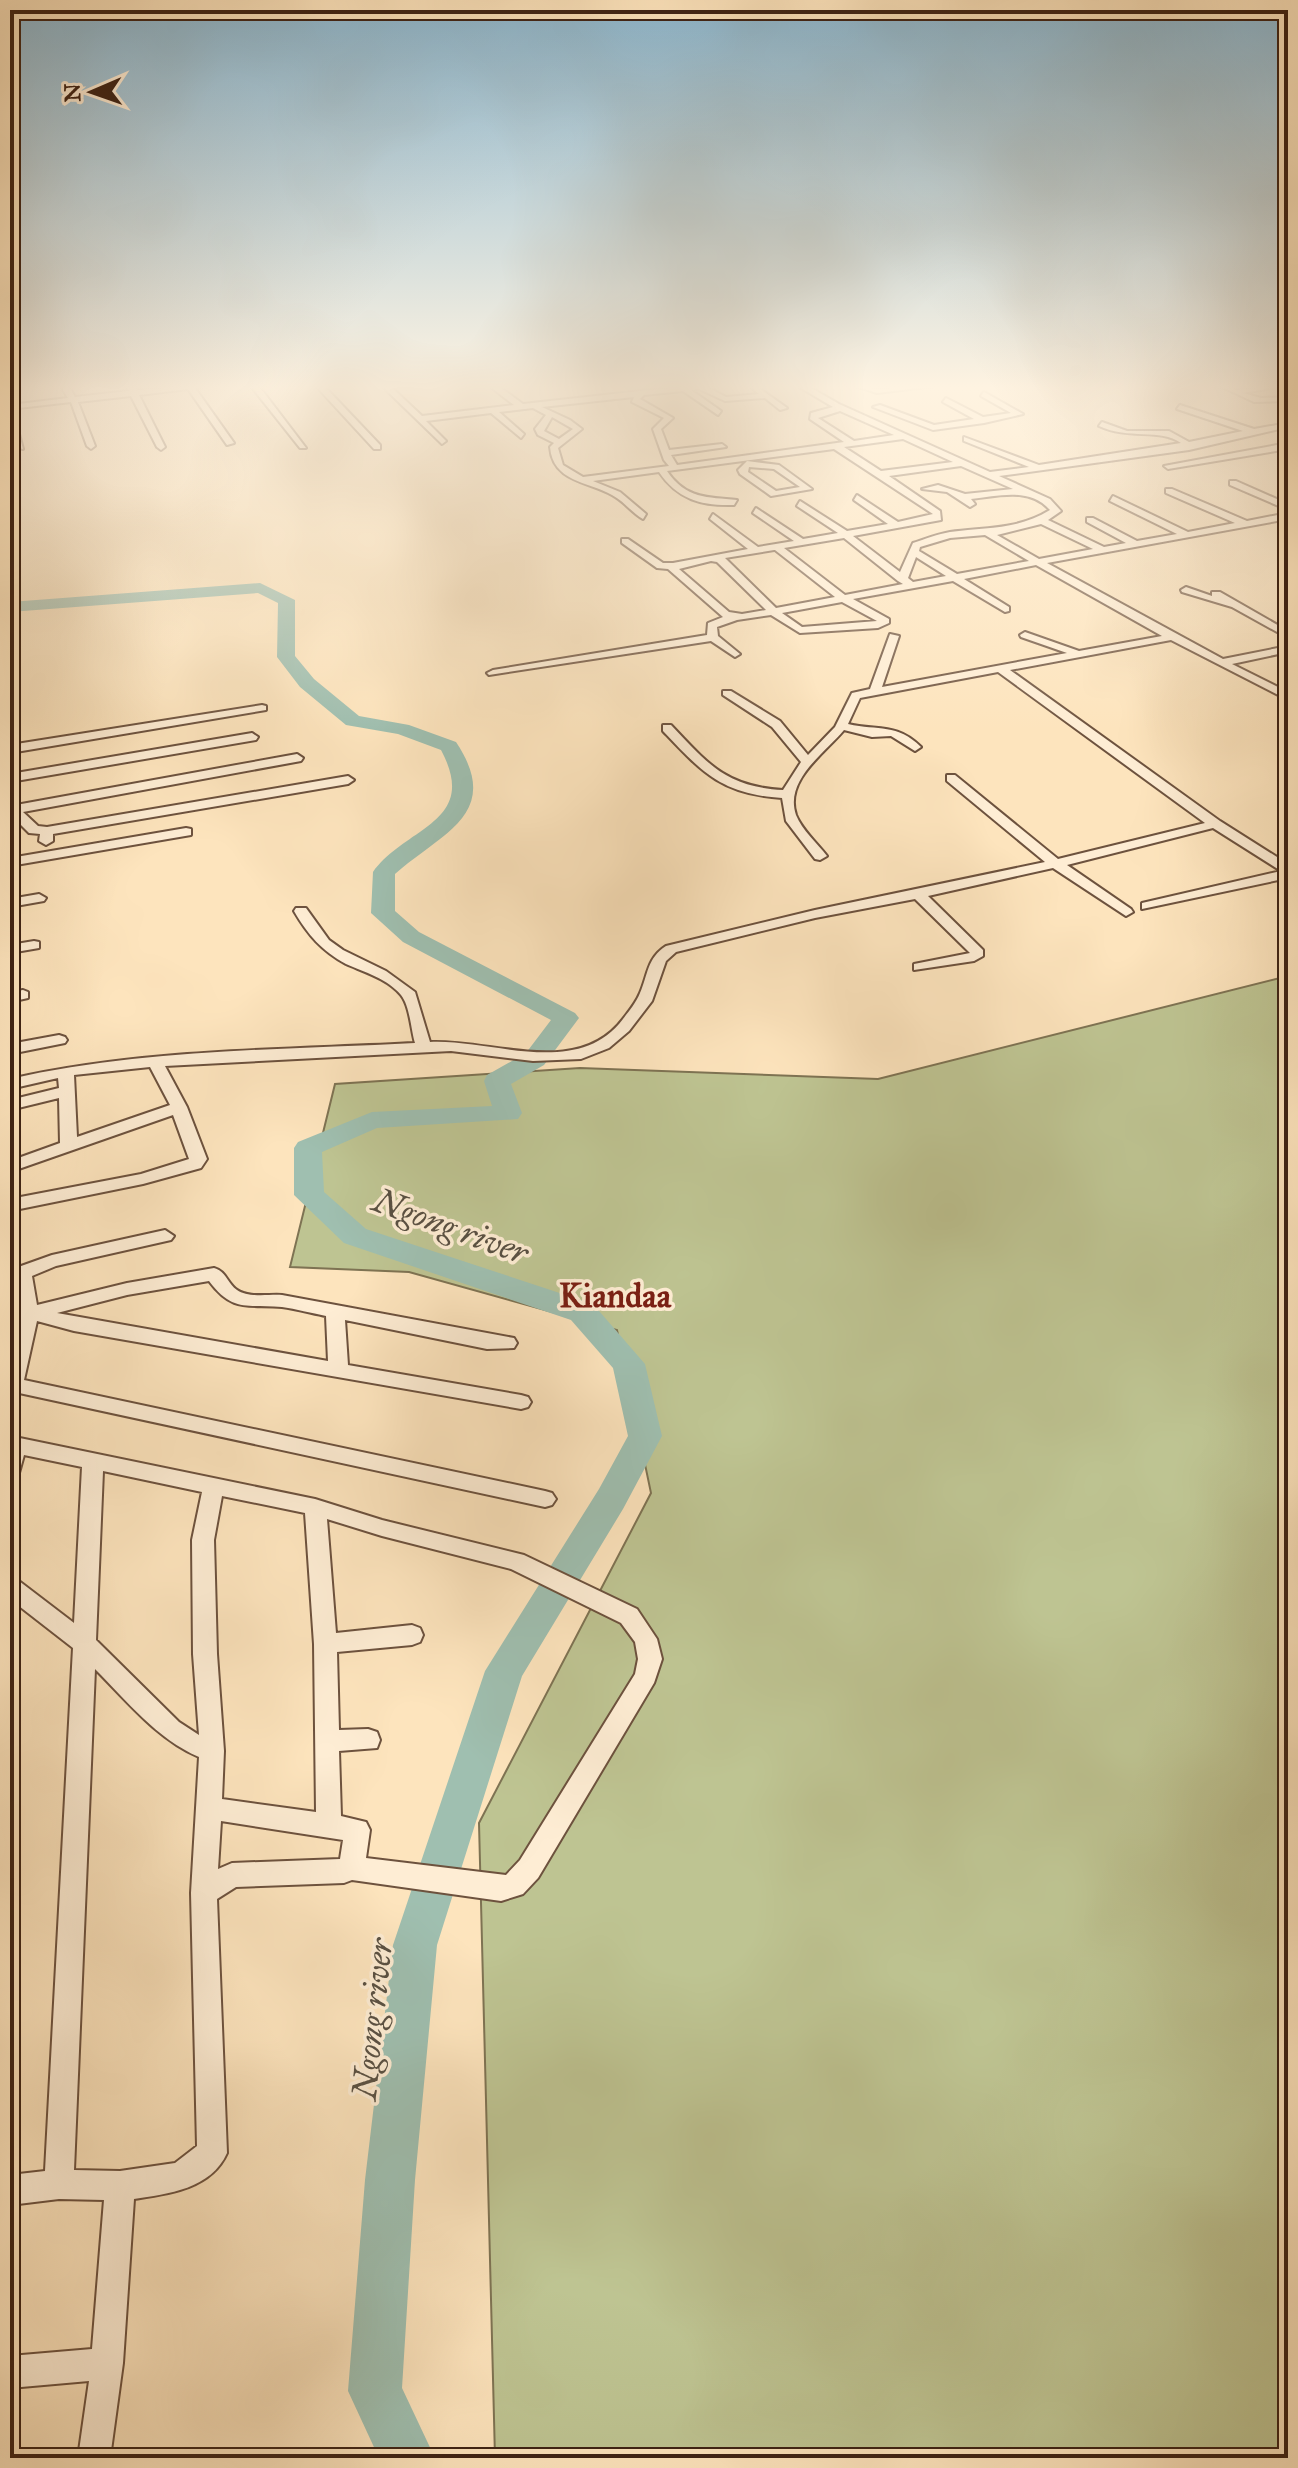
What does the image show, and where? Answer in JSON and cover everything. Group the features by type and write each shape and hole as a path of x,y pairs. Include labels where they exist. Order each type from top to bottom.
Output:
{"street":[{"path":"624,500 643,516"},
{"path":"693,500 734,502"},
{"path":"860,500 898,527"},
{"path":"625,541 661,566 674,566 938,518 932,509 918,500"},
{"path":"943,500 952,506"},
{"path":"932,509 970,504 967,500"},
{"path":"902,579 916,545 949,535 990,532 1043,521 1056,511 1043,500"},
{"path":"1115,500 1188,535"},
{"path":"1190,500 1246,524"},
{"path":"800,504 912,586"},
{"path":"756,511 800,544"},
{"path":"713,637 712,625 734,617 1288,516"},
{"path":"713,517 757,551"},
{"path":"1090,520 1135,544"},
{"path":"1043,521 1102,550"},
{"path":"990,532 992,537 1172,637 1288,697"},
{"path":"711,558 720,559 773,611 800,630 878,625 885,621 843,598 778,548"},
{"path":"914,552 1005,609"},
{"path":"674,566 691,586 734,617"},
{"path":"1186,590 1242,608"},
{"path":"1216,594 1288,635"},
{"path":"1025,635 1080,654"},
{"path":"875,691 894,636"},
{"path":"493,673 713,637 735,654"},
{"path":"820,856 789,813 787,794 808,762 842,726 852,697 1172,637"},
{"path":"1223,662 1288,649"},
{"path":"1001,669 1215,824 1288,872"},
{"path":"727,693 776,724 808,762"},
{"path":"10,749 262,708"},
{"path":"842,726 872,733 894,732 915,747"},
{"path":"667,728 725,784 754,793 787,794"},
{"path":"10,778 252,737"},
{"path":"11,808 297,758"},
{"path":"951,778 1054,862 1126,912"},
{"path":"11,808 34,830 47,831 348,780"},
{"path":"10,1084 66,1071 155,1062 424,1048 500,1050 554,1059 587,1053 607,1041 629,1021 645,1000 655,964 661,955 671,949 815,914 919,895 1215,824"},
{"path":"44,856 47,831"},
{"path":"10,862 186,832"},
{"path":"1147,906 1288,872"},
{"path":"919,895 978,953 974,957 919,967"},
{"path":"10,903 39,898"},
{"path":"301,911 310,930 330,950 410,995 424,1048"},
{"path":"10,949 34,945"},
{"path":"10,1049 59,1040"},
{"path":"10,1205 192,1167 198,1159 179,1107 155,1062"},
{"path":"66,1071 69,1146"},
{"path":"10,1105 66,1091"},
{"path":"10,1167 179,1107"},
{"path":"165,1236 52,1261 16,1275 20,1315 11,1392 545,1499"},
{"path":"20,1315 127,1289 214,1274 234,1297 282,1301 335,1314 507,1343"},
{"path":"335,1314 338,1370"},
{"path":"20,1315 521,1402"},
{"path":"10,1474 12,1445 315,1507 382,1528 516,1561 629,1616 646,1639 650,1659 646,1676 529,1869 514,1885 501,1889 353,1868 344,1871 232,1875 204,1893"},
{"path":"59,2184 93,1461"},
{"path":"10,2190 59,2184 120,2186 181,2177 212,2153 204,1893 212,1751 205,1654 203,1540 214,1485"},
{"path":"315,1507 325,1644 329,1827"},
{"path":"10,1588 85,1644 171,1729 185,1740 212,1751"},
{"path":"325,1644 412,1635"},
{"path":"328,1737 340,1741 368,1740"},
{"path":"207,1808 357,1830 353,1868"},
{"path":"94,2458 107,2363 120,2186"},
{"path":"10,2372 107,2363"}],"green space":[{"path":"1288,976 1288,2458 495,2458 479,1823 651,1493 617,1330 409,1272 290,1267 335,1084 580,1068 878,1079"}],"waterway":[{"name":"Ngong river","path":"10,607 260,588 286,600 286,657 307,683 353,721 402,729 449,746 462,770 463,795 449,823 411,848 384,872 383,913 411,937 566,1018 535,1059 497,1081 508,1113 372,1120 308,1148 309,1195 355,1236 582,1312 629,1364 645,1436 611,1499 504,1671 415,1945 390,2180 375,2391 408,2458"}],"district":[{"name":"Kiandaa","path":"615,1295"}]}
